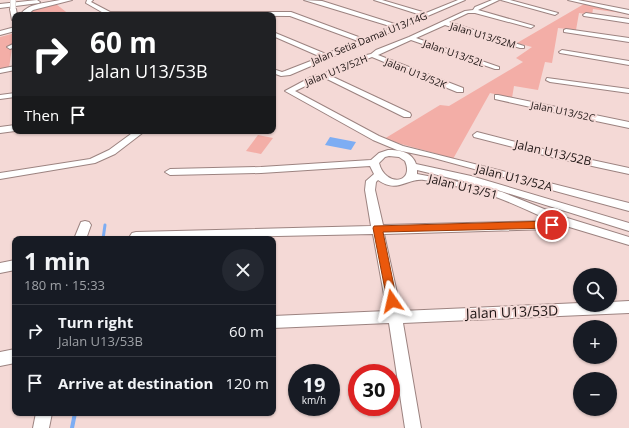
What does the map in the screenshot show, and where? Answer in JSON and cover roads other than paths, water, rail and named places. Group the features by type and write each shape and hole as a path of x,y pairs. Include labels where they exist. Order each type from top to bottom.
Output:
{"street":[{"path":"0,4 12,0 13,12"},
{"path":"20,0 19,8 21,12"},
{"path":"0,4 29,0"},
{"path":"0,4 49,0"},
{"path":"25,12 31,8 69,0"},
{"path":"90,0 88,2 106,12"},
{"path":"307,0 320,2 399,27"},
{"path":"376,0 427,15"},
{"name":"Jalan Setia Damai U13/14G","path":"276,72 287,72 399,27 450,3 462,0"},
{"name":"Jalan U13/52H","path":"398,150 290,91 316,78 326,76 334,70 412,38 417,34 445,23 467,12 475,11 477,8 496,0"},
{"path":"504,0 555,13"},
{"path":"571,0 629,12"},
{"path":"0,10 9,11 12,14"},
{"path":"475,11 532,26"},
{"path":"276,15 296,15 364,40"},
{"path":"586,16 629,21"},
{"name":"Jalan U13/52M","path":"445,23 522,47"},
{"path":"0,33 12,30"},
{"path":"566,31 629,40"},
{"path":"276,35 325,56"},
{"name":"Jalan U13/52L","path":"412,38 497,68"},
{"path":"562,52 629,62"},
{"name":"Jalan U13/52K","path":"373,55 460,90"},
{"path":"0,71 12,69"},
{"path":"326,76 407,115"},
{"path":"550,80 629,91"},
{"path":"0,97 12,95"},
{"name":"Jalan U13/52C","path":"498,97 629,125"},
{"path":"0,130 12,128"},
{"path":"0,176 92,161 112,152 137,134"},
{"name":"Jalan U13/52B","path":"477,135 540,150 554,155 565,156 629,171"},
{"path":"170,172 261,170 374,163 382,155 398,150 411,161 411,172 404,181 387,182 379,177 374,163"},
{"name":"Jalan U13/52A","path":"398,150 432,155 629,207"},
{"name":"Jalan U13/51","path":"411,172 449,172 480,180 571,211 629,228"},
{"name":"Jalan U13/51","path":"411,172 423,177 498,194 560,220 629,241"},
{"path":"379,177 376,177 371,181 370,190 394,316 413,428"},
{"path":"81,236 85,225"},
{"path":"136,236 378,228 552,225"},
{"path":"0,268 12,266"},
{"name":"Jalan U13/53D","path":"276,322 394,316 629,308"},
{"path":"0,359 12,357"},
{"path":"41,428 43,416"}],"water":[{"path":"330,137 356,142 351,150 325,145"}],"waterway":[{"path":"103,236 105,225"},
{"path":"72,428 74,416"}]}
